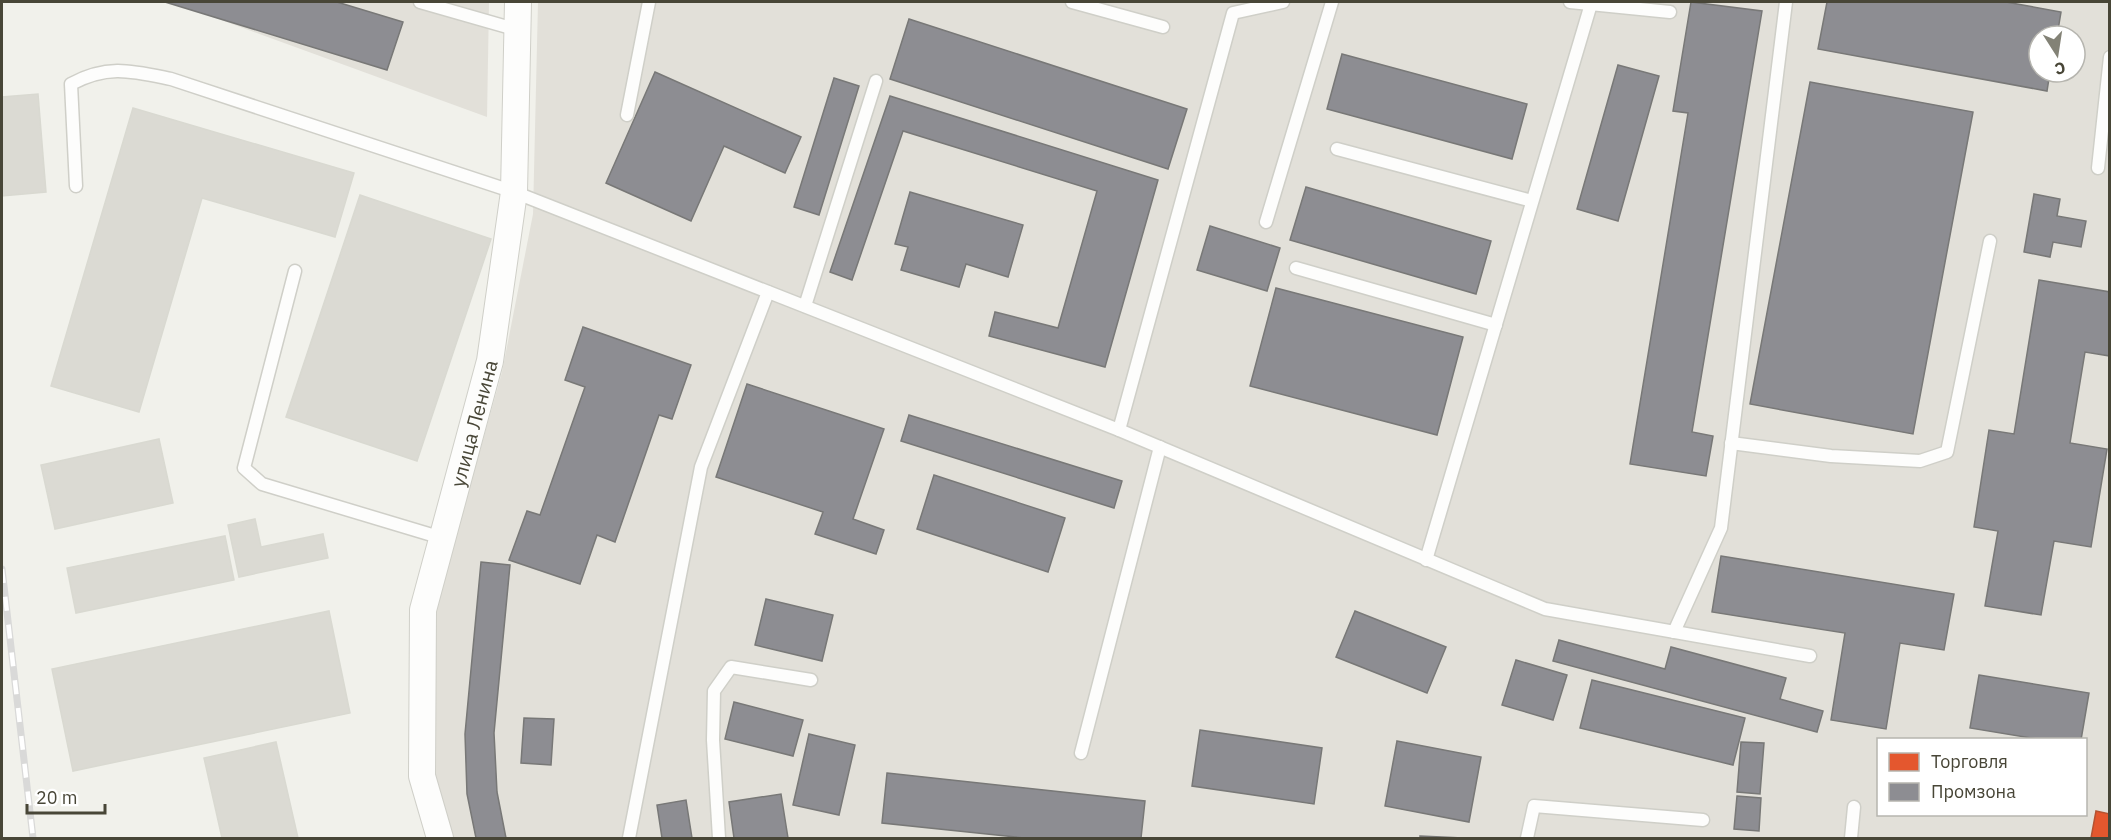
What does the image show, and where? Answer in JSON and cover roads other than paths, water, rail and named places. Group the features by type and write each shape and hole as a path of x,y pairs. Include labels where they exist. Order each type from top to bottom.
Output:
{"street":[{"name":"улица Ленина","path":"440,838 422,777 423,610 490,361 514,192 518,2"}],"lane":[{"path":"420,2 518,30"},
{"path":"627,115 649,2"},
{"path":"1072,2 1163,27"},
{"path":"1119,430 1233,13 1283,2"},
{"path":"1266,222 1332,2"},
{"path":"1570,2 1670,12"},
{"path":"1674,632 1721,528 1786,2"},
{"path":"1426,560 1591,4"},
{"path":"2098,168 2109,57"},
{"path":"76,186 71,84 90,74 124,69 171,79 514,192 1119,430 1545,609 1810,656"},
{"path":"805,306 876,81"},
{"path":"1337,149 1532,201"},
{"path":"1731,443 1831,456 1920,461 1947,452 1990,241"},
{"path":"1296,268 1496,325"},
{"path":"295,271 244,468 262,484 442,538"},
{"path":"629,838 701,467 768,292"},
{"path":"1081,753 1160,447"},
{"path":"719,838 713,740 714,691 731,667 811,680"},
{"path":"1527,838 1534,806 1703,820"},
{"path":"1851,838 1854,807"}],"railway":[{"path":"2,569 33,838"}]}
